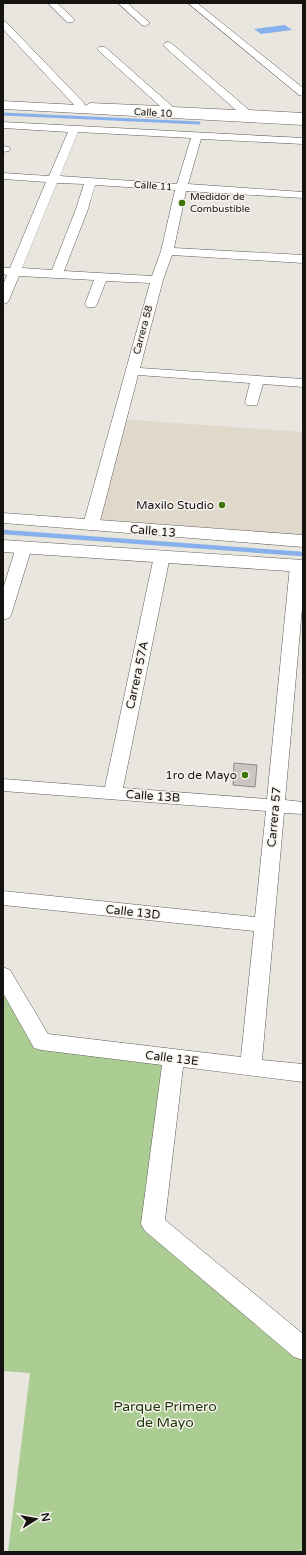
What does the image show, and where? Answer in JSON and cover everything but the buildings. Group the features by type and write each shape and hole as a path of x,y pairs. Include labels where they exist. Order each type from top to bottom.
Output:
{"main road":[{"name":"Calle 10","path":"3,105 189,112 303,122"},
{"name":"Calle 10","path":"3,120 204,134 234,131 303,134"},
{"name":"Calle 13","path":"3,518 303,541"},
{"name":"Calle 13","path":"3,546 300,566"}],"street":[{"path":"52,3 70,20"},
{"path":"122,3 145,23"},
{"path":"192,3 303,93"},
{"path":"5,27 80,105"},
{"path":"168,46 247,116"},
{"path":"102,49 169,109"},
{"name":"Calle 10","path":"3,101 169,109 189,112"},
{"name":"Calle 10","path":"247,116 303,116"},
{"name":"Calle 10","path":"3,125 204,134 303,141"},
{"path":"3,300 9,271 53,179 74,129"},
{"name":"Carrera 58","path":"91,525 156,280 167,251 181,188 204,134"},
{"name":"Calle 11","path":"3,176 303,195"},
{"path":"57,274 82,209 90,182"},
{"path":"167,251 303,259"},
{"path":"9,271 156,280"},
{"path":"91,304 102,277"},
{"path":"132,371 303,383"},
{"path":"252,402 257,380"},
{"path":"3,615 24,548"},
{"name":"Carrera 57A","path":"113,793 162,556"},
{"name":"Carrera 57","path":"251,1068 275,806 300,566"},
{"name":"Calle 13B","path":"3,785 303,808"},
{"name":"Calle 13D","path":"3,898 264,925"},
{"name":"Calle 13E","path":"3,974 41,1042 173,1059 303,1073"},
{"path":"173,1059 153,1224 303,1349"}],"shaded area":[{"path":"119,419 303,432 303,541 91,525"}],"green space":[{"name":"Parque Primero de Mayo","path":"3,975 41,1042 173,1059 153,1224 303,1349 303,1552 8,1552 30,1373 3,1371"}],"water":[{"path":"285,25 292,30 261,34 254,29"}],"waterway":[{"path":"3,114 199,123"},
{"path":"3,532 303,554"}],"place":[{"name":"Medidor de Combustible","path":"182,203"},
{"name":"Maxilo Studio","path":"222,505"},
{"name":"1ro de Mayo","path":"245,775"}]}
